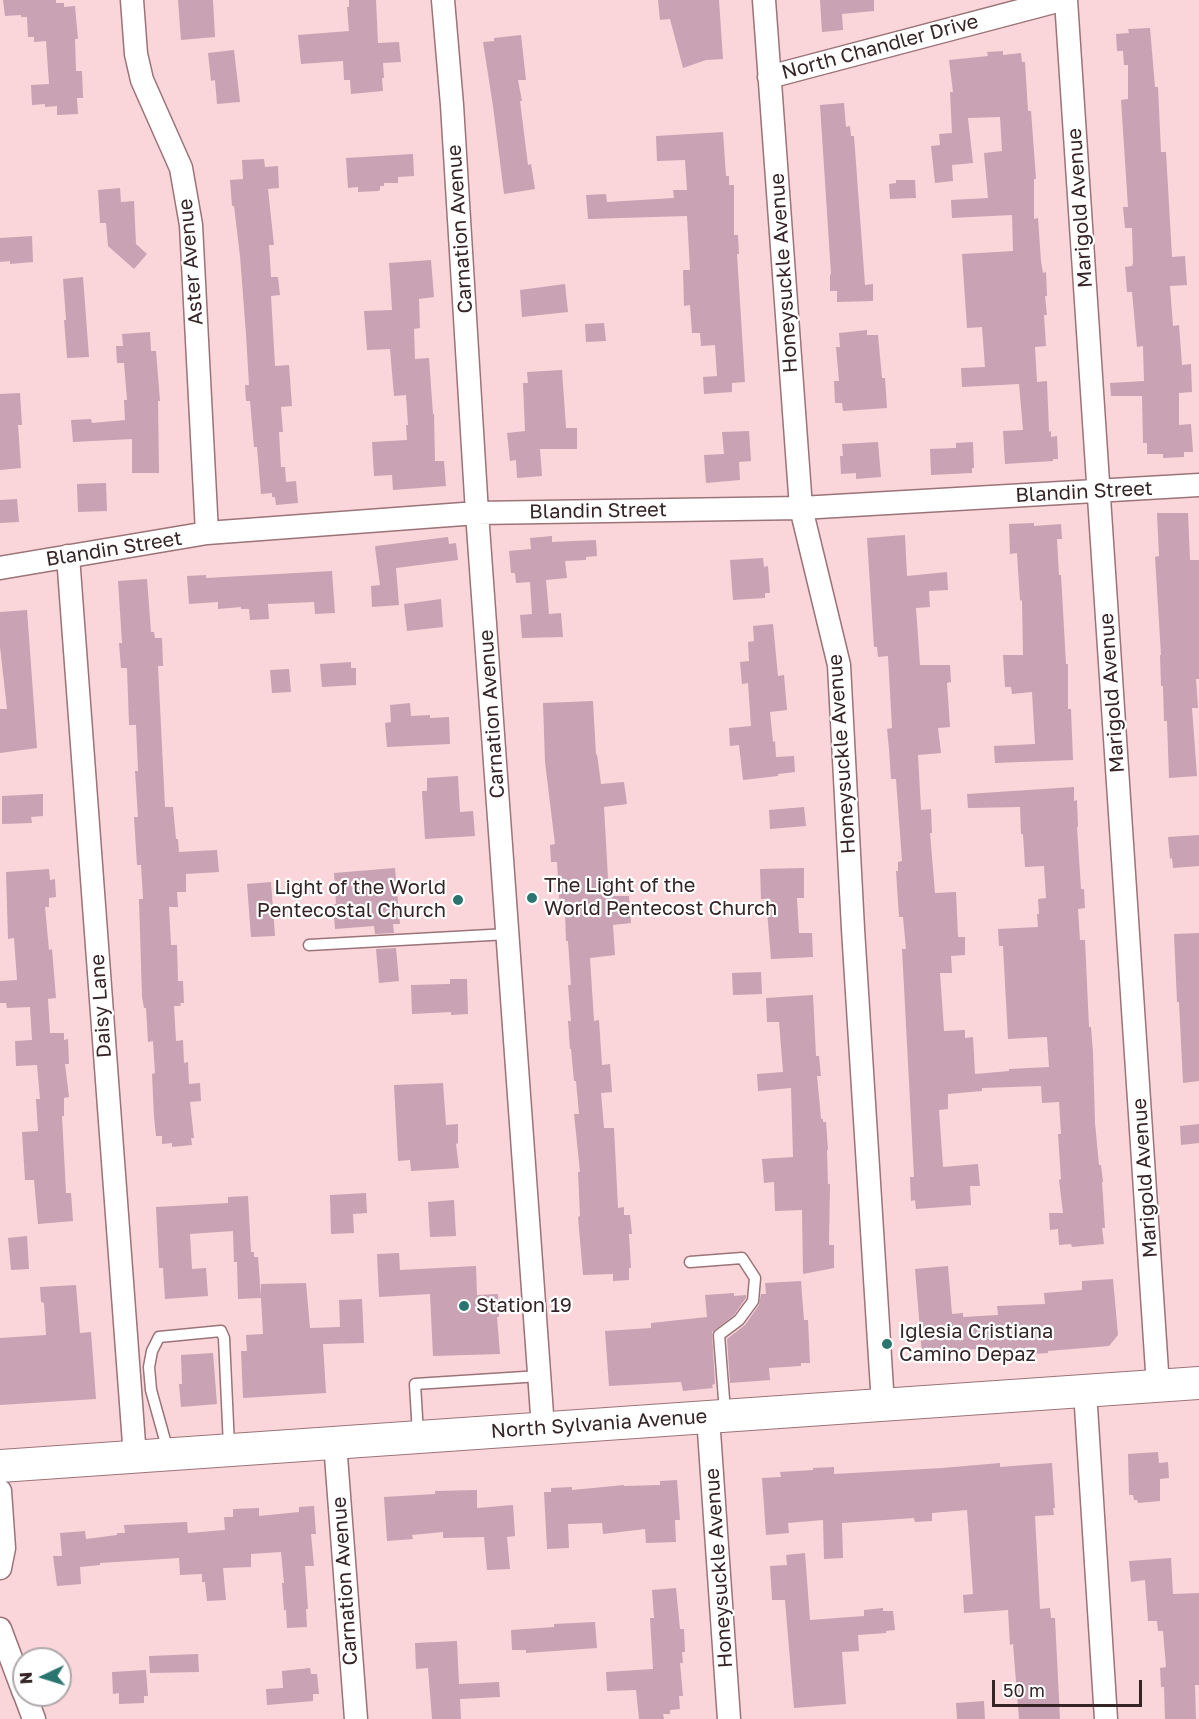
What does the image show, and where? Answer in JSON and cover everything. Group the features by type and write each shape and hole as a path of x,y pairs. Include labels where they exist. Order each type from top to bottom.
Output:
{"main road":[{"name":"North Sylvania Avenue","path":"0,1466 1199,1383"}],"street":[{"name":"Aster Avenue","path":"132,0 136,54 142,80 181,168 191,225 207,533"},
{"name":"Carnation Avenue","path":"442,0 452,105 477,513 543,1428"},
{"name":"Honeysuckle Avenue","path":"764,0 801,508 839,665 883,1405"},
{"name":"North Chandler Drive","path":"769,77 1061,0"},
{"name":"Marigold Avenue","path":"1066,0 1158,1386"},
{"name":"Blandin Street","path":"0,568 207,533 477,513 801,508 1199,485"},
{"name":"Daisy Lane","path":"68,556 135,1457"},
{"path":"1085,1391 1106,1719"},
{"name":"Honeysuckle Avenue","path":"717,1416 729,1719"},
{"name":"Carnation Avenue","path":"335,1443 356,1719"},
{"path":"0,1491 4,1548 0,1568"},
{"path":"0,1629 12,1662"}],"lane":[{"path":"309,945 508,934"},
{"path":"690,1262 742,1258 755,1278 753,1301 739,1320 719,1335 717,1416"},
{"path":"169,1454 151,1390 149,1367 152,1351 159,1337 221,1331 224,1338 229,1450"},
{"path":"418,1437 416,1384 540,1376"}],"building":[{"path":"3,0 56,0 56,3 64,3 64,7 75,6 78,39 75,39 76,71 82,71 83,98 77,98 78,114 57,115 57,106 32,105 31,85 49,84 46,41 34,42 34,37 28,37 27,17 5,16"},
{"path":"178,0 213,0 215,37 181,40"},
{"path":"349,0 376,0 378,43 399,42 401,62 383,63 383,91 351,94 350,80 344,80 343,61 301,64 298,35 349,31 347,7 349,7"},
{"path":"658,0 719,0 723,59 706,60 683,68 670,19 660,20"},
{"path":"820,0 874,0 874,11 842,14 843,30 822,32"},
{"path":"1150,28 1155,87 1158,87 1161,152 1166,152 1172,257 1185,256 1187,285 1170,286 1173,326 1179,325 1182,365 1191,364 1192,392 1179,393 1179,425 1191,424 1193,452 1184,452 1184,457 1163,458 1163,454 1147,454 1147,443 1143,443 1142,396 1111,396 1110,383 1144,381 1143,346 1137,347 1132,292 1127,292 1125,267 1132,266 1133,263 1132,228 1125,228 1123,207 1128,207 1121,100 1128,99 1128,65 1124,65 1123,51 1117,51 1116,34 1129,33 1128,29"},
{"path":"521,35 526,80 518,80 528,165 531,164 535,189 504,194 483,42 494,41 494,38"},
{"path":"234,50 240,102 217,104 215,80 211,81 208,53"},
{"path":"1003,51 1003,55 1021,53 1022,62 1025,62 1028,111 1031,111 1036,179 1034,179 1034,219 1038,218 1041,261 1043,273 1046,272 1047,296 1045,296 1047,315 1044,315 1046,346 1035,347 1037,382 1047,381 1049,432 1051,431 1051,437 1057,436 1058,459 1053,459 1053,461 1005,464 1003,431 1023,430 1019,384 962,387 961,368 985,367 982,327 967,328 962,254 1013,251 1012,215 952,218 951,200 988,198 984,153 1002,151 1000,117 968,118 973,163 952,165 953,181 935,183 931,146 940,145 939,134 952,133 950,92 953,92 949,60 988,56 987,52"},
{"path":"844,103 846,127 850,126 851,136 854,136 865,285 873,284 873,301 837,302 837,291 830,291 831,274 820,105"},
{"path":"723,132 726,176 729,176 729,185 734,185 734,235 738,235 739,254 737,254 745,382 732,383 732,392 704,394 703,377 717,376 715,345 701,346 700,333 692,333 690,305 684,306 683,270 690,270 687,216 588,219 586,195 606,194 607,202 674,198 673,190 687,190 685,160 657,161 656,136"},
{"path":"413,154 414,176 398,177 398,183 384,183 378,191 358,192 358,187 348,188 346,158"},
{"path":"264,159 265,167 278,166 279,188 268,189 274,245 269,245 271,277 278,277 280,295 271,296 275,366 289,365 292,406 281,407 283,432 279,432 281,467 285,467 286,482 296,481 298,503 276,505 272,493 261,494 250,401 246,401 245,385 249,385 246,334 240,256 230,180 243,179 242,160"},
{"path":"896,180 915,180 916,198 890,199 889,184 896,183"},
{"path":"120,188 121,202 134,201 136,244 147,254 134,269 108,246 106,223 100,223 98,190"},
{"path":"32,236 33,262 10,264 10,261 0,262 0,238"},
{"path":"431,260 434,297 419,299 420,328 414,329 415,359 429,358 435,461 444,461 446,486 393,490 392,475 374,476 372,442 407,440 406,395 394,396 390,349 367,350 364,311 392,310 389,263"},
{"path":"83,277 89,357 67,358 63,279"},
{"path":"565,284 568,312 522,317 520,290"},
{"path":"604,323 606,341 586,342 585,324"},
{"path":"867,330 867,335 878,335 887,408 843,411 842,403 835,403 834,381 839,381 836,347 840,347 839,333"},
{"path":"150,332 151,351 156,351 160,401 158,401 159,473 132,473 132,439 73,442 71,420 91,419 92,423 125,420 124,400 127,400 124,363 117,363 116,346 123,346 122,334"},
{"path":"562,370 566,428 577,428 577,449 540,449 542,476 517,478 516,460 510,461 507,433 525,431 523,383 528,383 527,372"},
{"path":"20,393 22,425 18,425 21,468 0,470 0,394"},
{"path":"749,431 751,461 739,462 740,480 706,483 704,455 724,454 722,432"},
{"path":"878,442 881,477 856,479 856,473 841,474 842,444"},
{"path":"973,442 974,468 972,468 972,473 931,475 930,449 956,448 956,443"},
{"path":"106,483 107,511 78,512 77,484"},
{"path":"17,499 19,522 0,523 0,500"},
{"path":"1157,513 1188,513 1190,560 1199,560 1199,679 1196,679 1198,708 1192,708 1197,776 1169,778 1167,721 1164,721 1163,686 1161,686 1155,557 1159,556"},
{"path":"1034,523 1034,526 1061,524 1062,539 1057,539 1066,664 1068,664 1068,709 1071,709 1073,760 995,763 994,746 1035,744 1032,692 1012,694 1011,687 1005,687 1003,655 1023,655 1022,600 1020,601 1017,553 1010,554 1009,524"},
{"path":"905,535 907,576 947,572 948,590 929,591 930,607 916,608 920,665 950,665 951,682 947,683 950,727 938,728 941,753 918,755 921,810 931,809 932,833 930,833 935,893 956,892 958,937 965,937 965,955 951,956 952,973 940,973 944,1031 965,1030 965,1038 973,1037 975,1074 1049,1067 1047,1037 1008,1039 1003,946 999,946 998,929 1038,927 1038,899 1046,898 1044,866 1025,867 1020,807 968,808 967,794 1074,787 1074,801 1077,800 1081,889 1084,889 1085,908 1078,909 1080,940 1085,940 1089,1027 1091,1027 1093,1053 1095,1123 1103,1182 1104,1244 1072,1247 1071,1244 1059,1245 1058,1229 1050,1230 1049,1213 1063,1213 1059,1180 1061,1179 1058,1134 1061,1134 1059,1102 1042,1103 1041,1086 982,1088 982,1091 948,1094 948,1109 939,1110 943,1167 978,1164 980,1186 970,1186 971,1205 916,1209 915,1200 911,1201 910,1177 914,1177 902,949 906,949 903,917 899,917 896,871 898,871 898,862 902,861 896,779 891,779 887,729 892,728 888,656 878,657 877,647 874,647 867,538"},
{"path":"552,536 552,542 596,540 597,556 586,557 586,560 565,561 567,578 546,580 549,614 561,613 563,637 522,638 520,615 532,614 530,582 516,583 515,573 511,573 509,551 531,549 530,538"},
{"path":"448,537 449,544 456,543 458,560 396,568 399,605 372,607 371,586 380,585 376,546"},
{"path":"763,558 764,567 768,566 770,593 765,593 765,598 733,600 730,560"},
{"path":"332,571 335,613 315,614 314,602 268,604 269,619 250,620 249,609 241,609 241,607 218,609 218,602 189,604 187,576 206,575 206,578"},
{"path":"147,579 151,632 154,632 155,638 162,638 163,666 158,666 165,807 173,807 179,852 217,850 219,872 186,874 186,892 177,892 178,907 169,907 171,945 177,945 178,981 183,981 184,1003 180,1003 181,1006 174,1006 176,1041 183,1040 184,1063 188,1062 189,1084 200,1083 201,1101 190,1102 194,1138 191,1138 192,1145 172,1147 172,1143 162,1144 162,1136 156,1136 154,1117 153,1041 148,1042 146,1008 144,1008 142,997 139,899 143,899 141,865 137,865 134,817 138,817 135,771 138,771 136,725 129,725 127,668 121,668 119,643 122,643 118,581"},
{"path":"441,599 443,627 407,631 404,604"},
{"path":"27,610 37,748 0,753 0,709 7,709 0,647 0,612"},
{"path":"773,624 778,676 784,675 787,710 770,712 773,742 775,741 776,757 794,756 795,772 743,780 739,745 730,746 729,728 751,726 748,683 742,684 740,662 749,661 748,642 754,641 753,626"},
{"path":"351,662 351,668 356,668 356,685 322,687 320,664"},
{"path":"289,669 291,692 272,693 270,670"},
{"path":"593,701 596,755 601,784 624,782 627,804 604,807 609,896 629,896 631,923 613,925 615,955 590,958 594,1021 599,1020 602,1065 610,1064 612,1092 601,1093 604,1128 614,1128 618,1208 624,1207 624,1215 630,1215 632,1234 629,1234 631,1268 629,1268 629,1280 613,1281 613,1274 583,1275 578,1217 580,1216 578,1172 580,1172 574,1114 579,1114 568,1021 571,1021 568,985 571,985 568,941 566,941 565,912 560,912 557,862 551,862 550,845 555,844 545,762 543,703"},
{"path":"410,703 411,716 449,717 450,744 387,747 385,723 391,722 390,705"},
{"path":"458,776 460,812 473,811 475,836 425,839 422,791 427,791 427,778"},
{"path":"43,794 43,816 31,817 32,823 2,824 2,796"},
{"path":"804,807 806,826 770,829 769,810"},
{"path":"1199,835 1199,866 1173,868 1168,837"},
{"path":"395,868 400,924 393,924 394,933 375,934 374,926 335,929 334,873"},
{"path":"804,868 804,898 797,898 799,933 812,933 813,957 771,959 766,899 761,899 760,869"},
{"path":"49,869 50,880 55,879 56,897 49,898 49,907 45,907 49,950 52,949 56,998 48,999 50,1033 64,1033 64,1040 68,1039 69,1064 65,1064 69,1097 64,1098 64,1116 62,1116 66,1193 71,1193 73,1221 38,1224 34,1180 25,1180 22,1132 38,1131 36,1099 40,1099 37,1065 16,1066 15,1041 32,1040 30,1007 7,1008 6,1003 0,1003 0,981 17,980 14,938 8,939 6,872"},
{"path":"271,882 275,936 251,937 247,884"},
{"path":"1199,933 1199,1081 1183,1083 1174,934"},
{"path":"396,948 399,981 379,983 376,949"},
{"path":"761,972 762,994 733,995 732,973"},
{"path":"450,979 467,979 468,1014 451,1015 451,1012 412,1014 411,985 450,984"},
{"path":"813,995 816,1056 819,1056 821,1076 817,1076 821,1119 826,1122 828,1150 829,1245 834,1245 834,1268 803,1274 802,1210 775,1211 774,1182 764,1183 762,1159 793,1157 791,1088 758,1091 757,1074 783,1072 779,1022 767,1022 766,998"},
{"path":"443,1083 446,1125 458,1124 458,1143 456,1144 459,1168 411,1171 410,1160 398,1161 394,1085"},
{"path":"1199,1124 1199,1143 1181,1145 1180,1126"},
{"path":"366,1193 367,1213 353,1214 354,1233 331,1234 330,1195"},
{"path":"248,1196 251,1252 254,1252 254,1257 258,1257 261,1297 261,1284 306,1283 310,1328 340,1327 339,1300 362,1299 364,1343 323,1344 326,1393 243,1398 241,1351 247,1351 246,1335 263,1334 261,1298 238,1299 233,1231 190,1234 192,1269 206,1268 208,1296 165,1299 163,1268 159,1268 156,1207 228,1203 228,1197"},
{"path":"454,1200 456,1236 430,1237 428,1202"},
{"path":"27,1236 29,1269 11,1270 8,1238"},
{"name":"Station 19","path":"399,1253 400,1270 476,1266 477,1295 498,1294 500,1354 433,1356 430,1294 379,1297 377,1254"},
{"path":"948,1266 952,1314 963,1313 963,1317 998,1315 997,1306 1045,1304 1044,1293 1082,1290 1082,1281 1113,1279 1118,1335 1109,1346 1048,1351 1048,1353 1000,1356 999,1347 922,1354 915,1269"},
{"path":"801,1281 804,1320 808,1320 810,1363 801,1363 801,1366 769,1368 770,1380 730,1383 727,1339 745,1325 759,1305 761,1294 766,1294 765,1283"},
{"path":"76,1285 80,1333 91,1332 96,1399 0,1405 0,1338 46,1335 44,1303 41,1302 40,1287"},
{"path":"734,1293 734,1296 746,1295 746,1298 734,1315 712,1332 715,1384 712,1385 713,1388 683,1391 681,1382 609,1386 605,1331 651,1328 651,1323 707,1317 705,1295"},
{"path":"213,1353 217,1404 181,1407 179,1384 182,1384 181,1355"},
{"path":"1158,1452 1159,1463 1168,1462 1169,1478 1160,1479 1160,1501 1138,1503 1134,1500 1133,1495 1129,1495 1128,1454"},
{"path":"1000,1463 1000,1467 1052,1463 1054,1515 1035,1516 1040,1609 1050,1608 1051,1618 1055,1618 1060,1719 1019,1719 1008,1610 964,1613 963,1595 973,1594 967,1510 932,1513 932,1521 915,1522 914,1518 842,1523 843,1558 824,1559 823,1520 788,1523 789,1533 766,1535 762,1478 781,1477 780,1472 834,1467 834,1474"},
{"path":"677,1480 680,1520 675,1520 676,1542 646,1543 645,1529 603,1534 602,1523 568,1524 569,1548 547,1549 544,1492 551,1492 551,1488 572,1487 572,1490 624,1485 660,1485 660,1481"},
{"path":"477,1490 477,1508 513,1505 515,1536 507,1537 510,1569 487,1570 484,1537 443,1538 443,1532 412,1535 413,1539 387,1541 384,1497 435,1494 435,1491"},
{"path":"314,1506 316,1534 311,1534 314,1566 305,1566 307,1627 287,1628 281,1552 251,1554 251,1567 223,1568 226,1600 207,1601 202,1574 180,1575 179,1558 100,1563 100,1565 80,1567 81,1584 57,1586 53,1556 62,1556 60,1533 85,1531 86,1539 125,1533 124,1525 187,1522 188,1533 225,1530 224,1517 233,1517 233,1509 259,1508 259,1516 299,1512 299,1507"},
{"path":"805,1553 810,1620 864,1616 864,1610 883,1608 883,1611 893,1611 895,1630 858,1635 859,1651 842,1652 846,1704 794,1708 785,1600 772,1600 770,1566 787,1565 786,1555"},
{"path":"1171,1558 1173,1594 1199,1593 1199,1685 1195,1685 1196,1719 1165,1719 1164,1687 1161,1687 1160,1668 1166,1667 1163,1631 1158,1631 1157,1621 1148,1621 1145,1580 1131,1582 1129,1561"},
{"path":"676,1588 680,1629 684,1629 685,1652 682,1652 683,1663 680,1663 683,1696 679,1696 680,1709 670,1710 670,1714 663,1714 664,1719 639,1719 636,1690 607,1691 606,1672 653,1669 650,1618 654,1618 652,1590"},
{"path":"595,1622 597,1648 526,1653 526,1650 512,1650 511,1630 554,1627 554,1624"},
{"path":"457,1641 459,1684 499,1682 500,1697 460,1699 461,1719 432,1719 428,1668 416,1669 415,1643"},
{"path":"198,1654 199,1672 150,1673 149,1656"},
{"path":"310,1668 311,1674 317,1674 319,1694 313,1694 313,1701 267,1705 266,1689 283,1688 282,1671"},
{"path":"146,1670 148,1696 144,1696 144,1703 119,1704 119,1693 113,1694 112,1672"},
{"path":"984,1701 985,1719 957,1719 956,1703"}],"place":[{"name":"The Light of the World Pentecost Church","path":"532,898"},
{"name":"Light of the World Pentecostal Church","path":"458,900"},
{"name":"Station 19","path":"464,1306"},
{"name":"Iglesia Cristiana Camino Depaz","path":"887,1344"}]}
